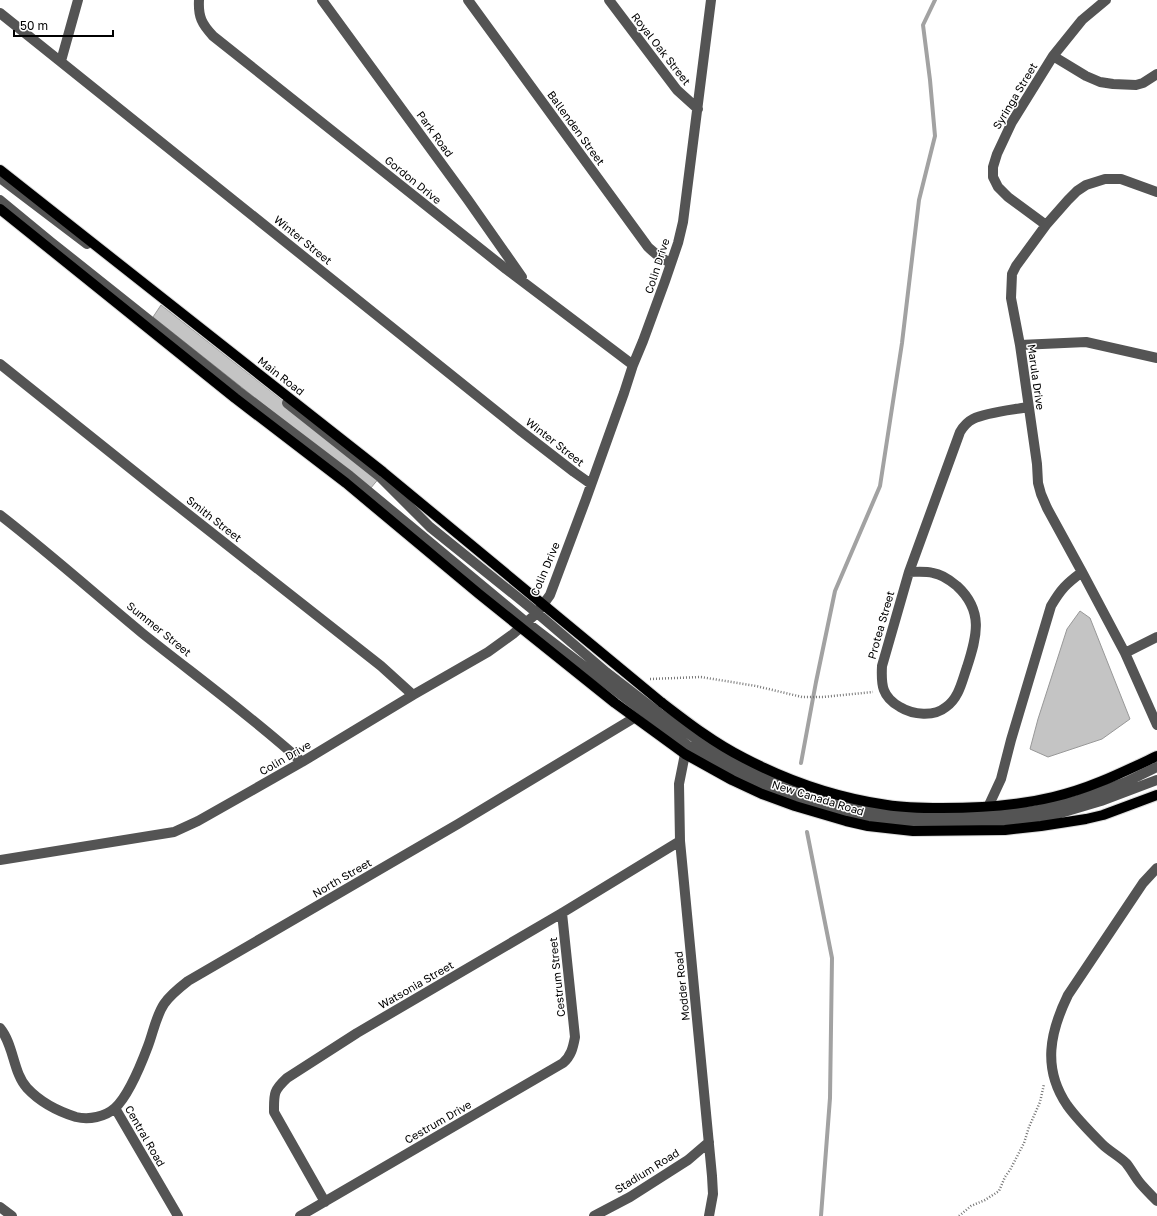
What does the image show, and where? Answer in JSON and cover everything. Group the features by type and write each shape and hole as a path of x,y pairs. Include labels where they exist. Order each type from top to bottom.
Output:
{"main road":[{"name":"Main Road","path":"0,170 383,472 543,604"},
{"path":"0,209 235,398 346,483 479,594 523,625"},
{"name":"New Canada Road","path":"543,604 633,680 686,721 715,741 744,758 798,781 840,795 887,805 906,807 988,807 1012,805 1071,792 1107,779 1157,756"},
{"name":"New Canada Road","path":"523,625 634,718 685,754 732,780 762,794 795,806 846,821 868,826 913,831 967,831 1025,828 1086,819 1102,815 1157,795"}],"street":[{"path":"61,61 78,0"},
{"name":"Gordon Drive","path":"199,0 198,10 200,18 205,27 213,36 500,264 632,365"},
{"name":"Park Road","path":"322,0 468,200 527,284"},
{"name":"Ballenden Street","path":"468,0 648,247 664,260 671,263"},
{"name":"Royal Oak Street","path":"609,0 677,90 698,109"},
{"name":"Colin Drive","path":"0,860 174,832 198,821 302,762 412,695 488,652 504,641 537,613 550,595 624,393 632,365 646,335 666,281 678,243 683,222 711,0"},
{"name":"Syringa Street","path":"1046,225 1008,197 998,187 993,177 993,167 997,154 1012,122 1053,56 1082,20 1106,0"},
{"name":"Winter Street","path":"0,13 521,431 591,484"},
{"path":"1053,56 1086,76 1100,82 1136,85 1143,83 1157,74"},
{"name":"Main Road","path":"0,178 159,301 379,476 430,527 537,613"},
{"name":"Marula Drive","path":"1157,192 1113,178 1086,185 1077,191 1046,225 1016,266 1012,274 1011,298 1020,345 1037,464 1038,483 1041,494 1047,508 1125,653 1157,725"},
{"path":"0,200 238,391 350,476 523,625"},
{"path":"1020,345 1086,342 1157,358"},
{"name":"Smith Street","path":"0,364 381,666 412,695"},
{"name":"Protea Street","path":"884,691 881,681 882,666 909,572 960,432 964,425 973,419 985,415 1028,407"},
{"name":"Summer Street","path":"0,516 42,548 143,633 274,737 302,762"},
{"path":"884,691 893,703 906,711 929,714 937,713 946,708 958,694 977,631 976,619 968,599 954,584 934,573 909,572"},
{"path":"988,807 1001,779 1011,740 1051,606 1063,587 1082,572"},
{"name":"New Canada Road","path":"537,613 659,713 699,740 734,761 785,784 853,807 884,813 916,816 976,815 1032,811 1090,796 1157,767"},
{"name":"New Canada Road","path":"523,625 687,746 757,782 830,809 886,821 923,824 994,823 1034,819 1054,815 1083,807 1157,780"},
{"path":"1125,653 1157,637"},
{"name":"North Street","path":"115,1108 133,1080 163,1005 172,994 188,981 458,824 634,718"},
{"name":"Modder Road","path":"685,754 679,784 680,841 712,1176 713,1194 709,1216"},
{"name":"Watsonia Street","path":"325,1202 274,1112 274,1095 279,1085 287,1078 357,1032 562,913 680,841"},
{"path":"1157,868 1143,883 1068,995 1059,1014 1053,1037 1051,1065 1056,1084 1067,1104 1103,1145 1125,1162 1141,1185 1157,1201"},
{"name":"Cestrum Street","path":"562,913 575,1038"},
{"name":"Central Road","path":"0,1028 7,1037 25,1087 40,1101 63,1113 80,1118 95,1118 106,1114 115,1108 178,1216"},
{"name":"Cestrum Drive","path":"300,1216 563,1063 568,1059 572,1051 575,1038"},
{"name":"Stadium Road","path":"594,1216 630,1197 688,1160 709,1142"},
{"path":"0,1207 12,1216"}],"path":[{"path":"633,680 701,678 756,686 802,698 884,691"},
{"path":"959,1216 971,1206 985,1200 999,1191 1024,1143 1040,1102 1046,1073 1051,1065"}],"building":[{"path":"161,305 380,477 370,489 153,317"},
{"path":"1080,611 1090,618 1130,719 1102,739 1048,757 1030,749 1067,629"}],"waterway":[{"path":"801,763 835,591 880,486 902,343 919,200 935,136 923,25 935,0"},
{"path":"807,832 832,958 830,1098 821,1216"}]}
